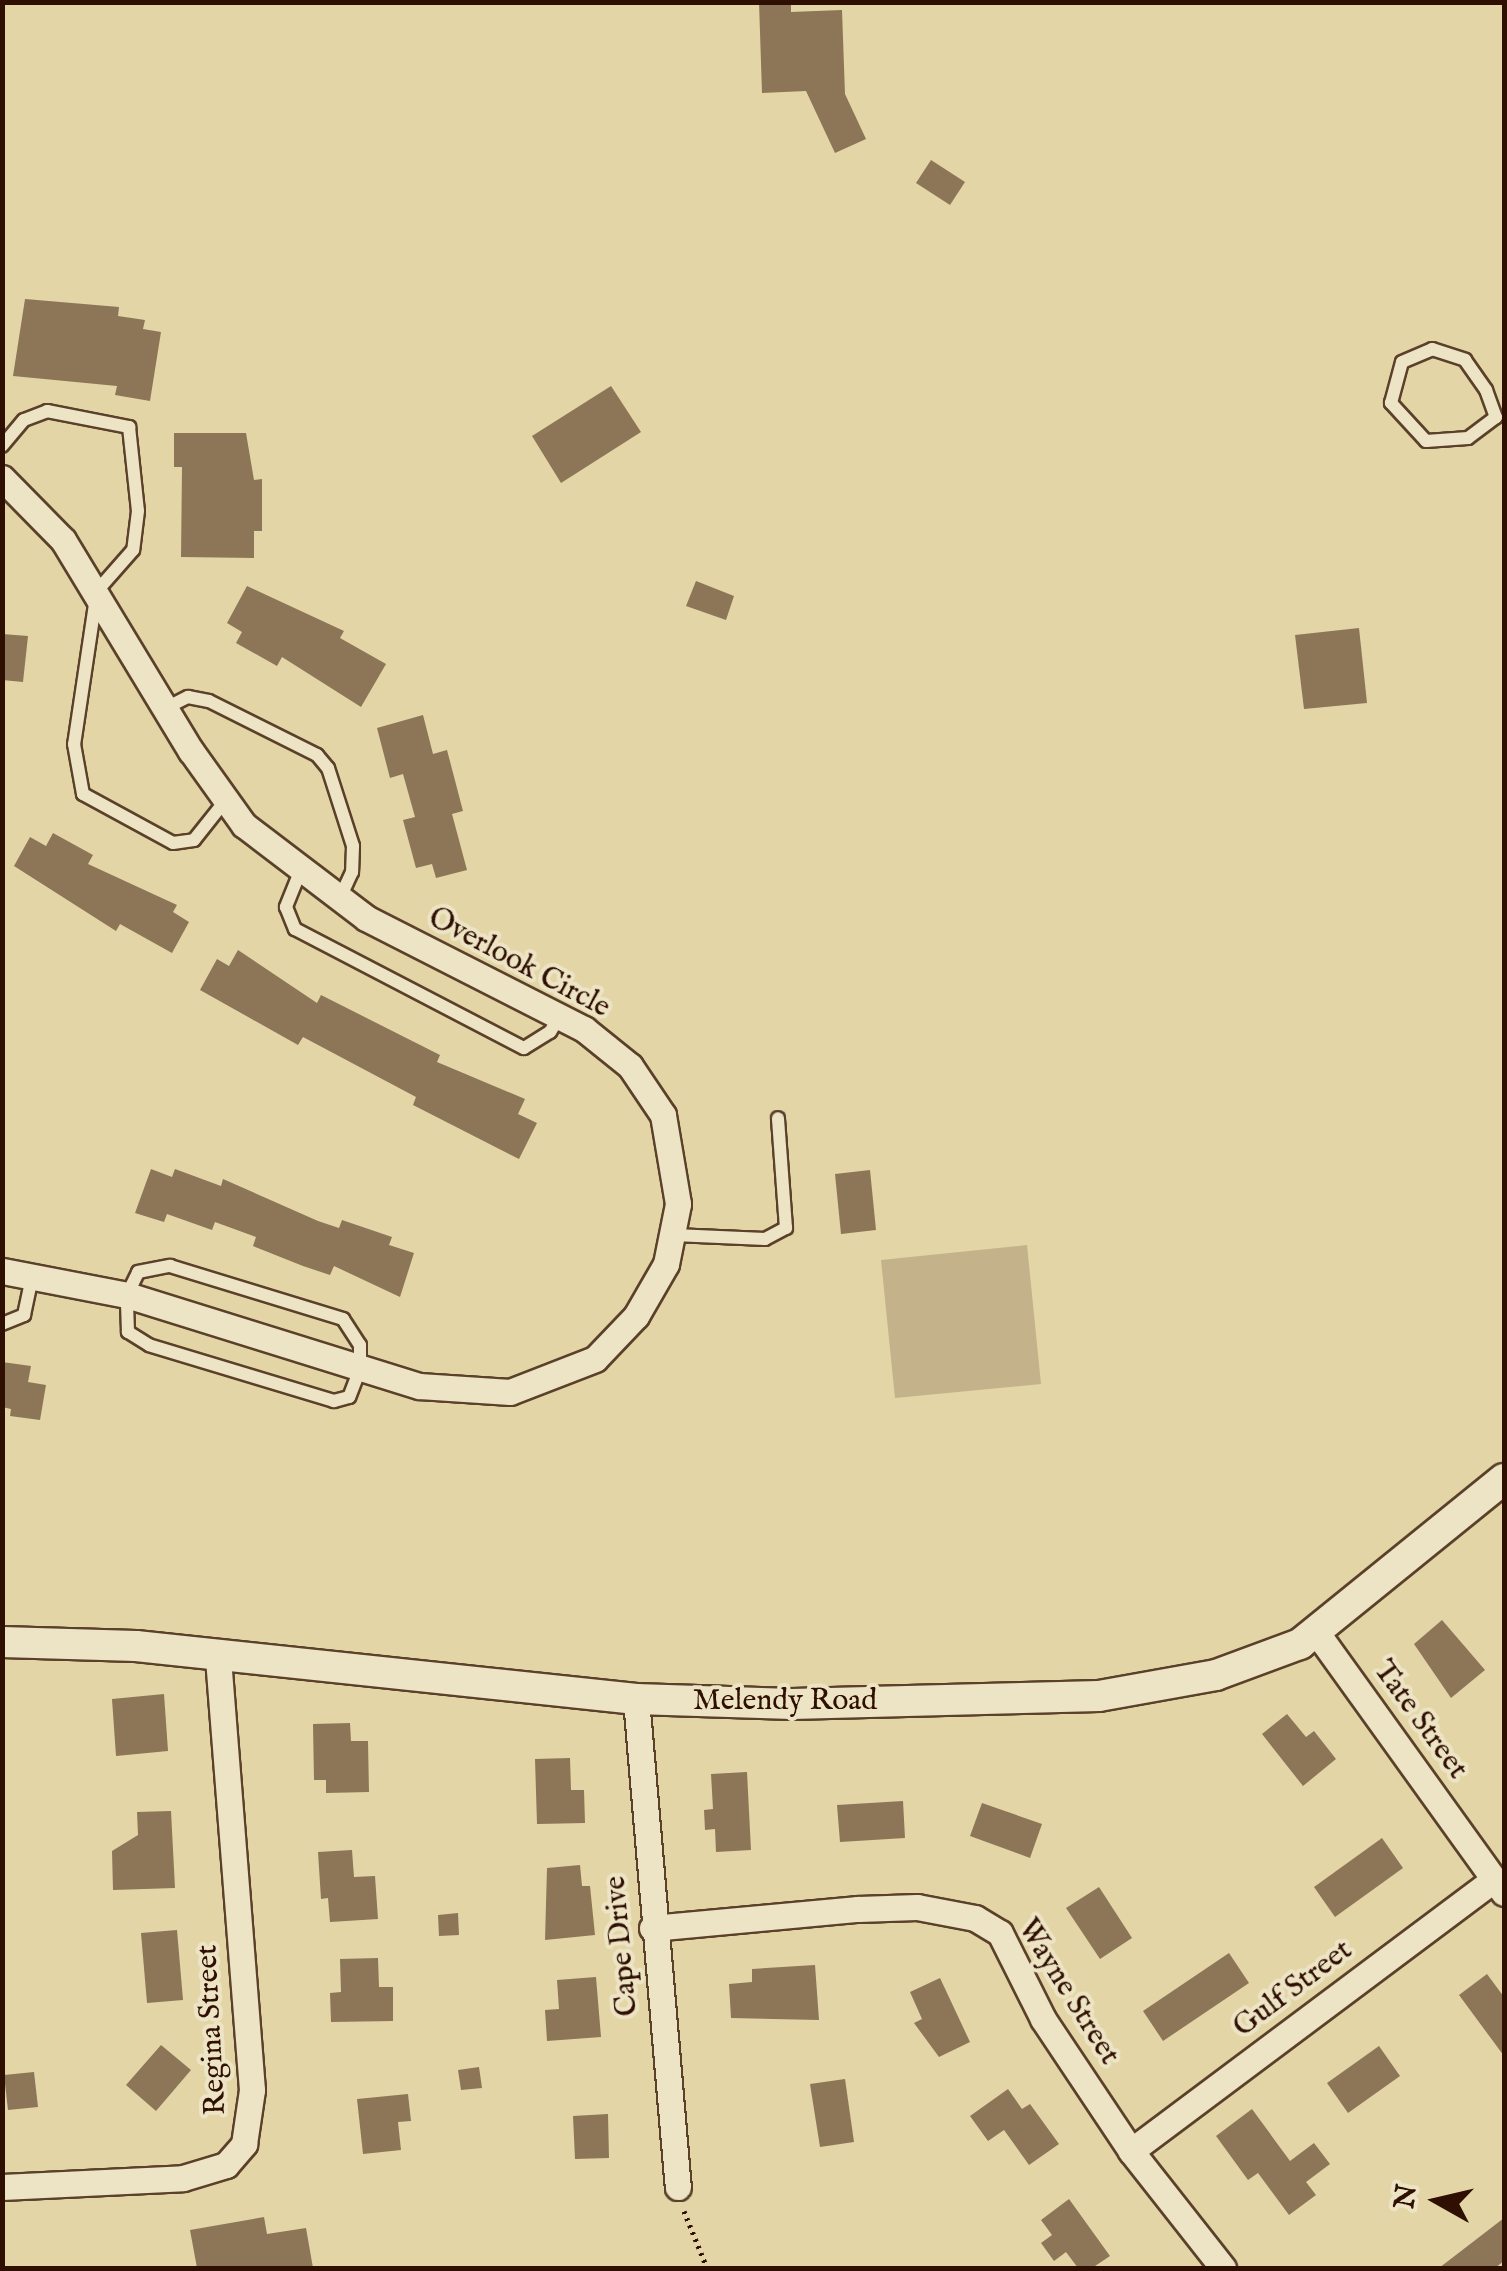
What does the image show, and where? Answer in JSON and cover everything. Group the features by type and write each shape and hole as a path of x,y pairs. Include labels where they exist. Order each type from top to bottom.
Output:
{"street":[{"name":"Overlook Circle","path":"2,478 43,516 98,591 225,801 300,872 339,900 560,1016 630,1066 663,1115 677,1174 674,1235 666,1264 636,1316 595,1358 568,1374 480,1394 360,1369 127,1295 2,1272"},
{"name":"Melendy Road","path":"2,1642 136,1646 218,1658 636,1700 792,1704 1099,1696 1216,1676 1318,1634 1504,1479"},
{"name":"Tate Street","path":"1318,1634 1499,1886"},
{"name":"Regina Street","path":"2,2187 183,2178 226,2166 244,2144 252,2090 218,1658"},
{"name":"Cape Drive","path":"636,1700 652,1928 678,2187"},
{"name":"Gulf Street","path":"1131,2150 1499,1886"},
{"name":"Wayne Street","path":"652,1928 917,1907 975,1918 1000,1933 1043,2019 1131,2150 1224,2268"}],"lane":[{"path":"1453,352 1476,370 1500,419 1468,438 1426,441 1397,417 1391,403 1394,375 1413,354 1453,352"},
{"path":"2,446 24,420 48,411 129,426 138,511 133,550 98,591 74,744 83,794 173,843 194,840 225,801"},
{"path":"166,708 188,697 210,701 317,755 328,768 354,846 352,872 339,900"},
{"path":"300,872 286,907 295,929 524,1048 550,1032 560,1016"},
{"path":"674,1235 765,1239 786,1228 778,1118"},
{"path":"170,1266 344,1319 360,1344 360,1369 349,1396 334,1401 149,1345 128,1332 127,1295 138,1272 170,1266"},
{"path":"2,1324 24,1315 32,1277"}],"path":[{"path":"678,2187 689,2234 707,2268"}],"shaded area":[{"path":"1027,1245 1041,1384 895,1398 881,1260"}],"building":[{"path":"759,2 791,2 791,12 842,10 845,94 866,139 835,153 806,91 762,93"},
{"path":"931,160 965,182 950,205 916,183"},
{"path":"25,299 119,307 118,316 145,320 143,329 161,332 150,401 115,395 117,386 13,376"},
{"path":"611,386 641,432 561,483 532,436"},
{"path":"174,433 246,433 254,480 262,479 262,531 254,531 254,558 181,557 182,467 174,467"},
{"path":"696,581 734,596 726,620 686,606"},
{"path":"247,586 344,631 340,638 386,664 361,707 282,657 277,666 236,643 242,632 227,623"},
{"path":"1359,628 1367,703 1304,709 1295,635"},
{"path":"2,634 28,636 23,682 2,680"},
{"path":"423,715 433,754 447,750 463,811 452,814 467,870 436,878 432,864 416,868 403,820 415,817 403,774 390,778 377,728"},
{"path":"53,833 93,855 88,864 177,905 173,912 189,922 172,953 120,924 116,931 14,866 30,837 46,846"},
{"path":"238,950 317,1003 321,995 440,1055 437,1062 525,1099 518,1114 537,1123 519,1159 413,1105 416,1097 303,1037 298,1045 200,990 217,959 229,966"},
{"path":"151,1169 172,1177 175,1169 221,1186 223,1179 318,1221 339,1228 342,1220 392,1237 389,1245 414,1253 400,1297 334,1266 330,1275 253,1246 256,1237 215,1222 212,1230 167,1214 164,1222 135,1213"},
{"path":"870,1170 876,1230 841,1234 835,1174"},
{"path":"2,1362 31,1366 28,1382 46,1385 40,1420 10,1416 11,1409 2,1407"},
{"path":"1442,1620 1485,1670 1451,1698 1414,1644"},
{"path":"164,1694 168,1751 116,1756 112,1699"},
{"path":"1287,1714 1306,1737 1314,1731 1336,1759 1303,1786 1262,1734"},
{"path":"350,1723 351,1741 368,1741 369,1792 326,1793 326,1780 314,1780 313,1724"},
{"path":"570,1758 571,1790 584,1790 585,1823 537,1824 535,1759"},
{"path":"747,1772 751,1850 716,1852 715,1829 705,1830 704,1810 713,1809 711,1774"},
{"path":"903,1801 905,1838 840,1842 837,1805"},
{"path":"982,1803 1042,1824 1030,1858 970,1836"},
{"path":"171,1811 175,1888 113,1890 112,1851 138,1835 137,1812"},
{"path":"1382,1838 1403,1868 1335,1917 1314,1887"},
{"path":"352,1850 354,1877 375,1876 378,1919 330,1922 328,1898 321,1899 318,1852"},
{"path":"580,1865 582,1886 590,1886 595,1935 545,1940 547,1868"},
{"path":"1099,1887 1132,1938 1100,1959 1066,1908"},
{"path":"458,1913 459,1935 439,1936 438,1915"},
{"path":"177,1930 183,2000 147,2003 141,1933"},
{"path":"1229,1953 1249,1983 1163,2041 1143,2011"},
{"path":"378,1958 379,1987 393,1987 393,2021 331,2022 330,1993 341,1992 340,1959"},
{"path":"815,1965 819,2020 731,2018 729,1984 752,1982 752,1969"},
{"path":"1487,1974 1504,1997 1504,2056 1459,1995"},
{"path":"596,1977 601,2037 547,2041 545,2010 559,2009 557,1980"},
{"path":"940,1978 970,2042 939,2057 914,2023 922,2019 910,1992"},
{"path":"161,2045 191,2070 156,2111 126,2085"},
{"path":"1379,2046 1400,2076 1348,2113 1327,2083"},
{"path":"479,2067 482,2088 461,2090 458,2070"},
{"path":"34,2072 38,2107 8,2110 4,2075"},
{"path":"845,2079 854,2142 820,2147 810,2084"},
{"path":"1008,2089 1022,2109 1030,2104 1059,2144 1029,2165 1004,2130 988,2141 970,2116"},
{"path":"408,2094 411,2121 398,2122 401,2150 363,2154 357,2099"},
{"path":"1252,2109 1290,2161 1314,2143 1330,2164 1306,2182 1316,2195 1289,2215 1258,2173 1248,2180 1216,2136"},
{"path":"608,2114 609,2158 575,2159 573,2116"},
{"path":"1069,2199 1110,2256 1092,2268 1078,2268 1066,2252 1054,2261 1041,2243 1052,2235 1041,2220"},
{"path":"264,2217 267,2234 306,2228 313,2268 197,2268 190,2230"},
{"path":"1504,2218 1504,2261 1495,2268 1439,2268"}]}
